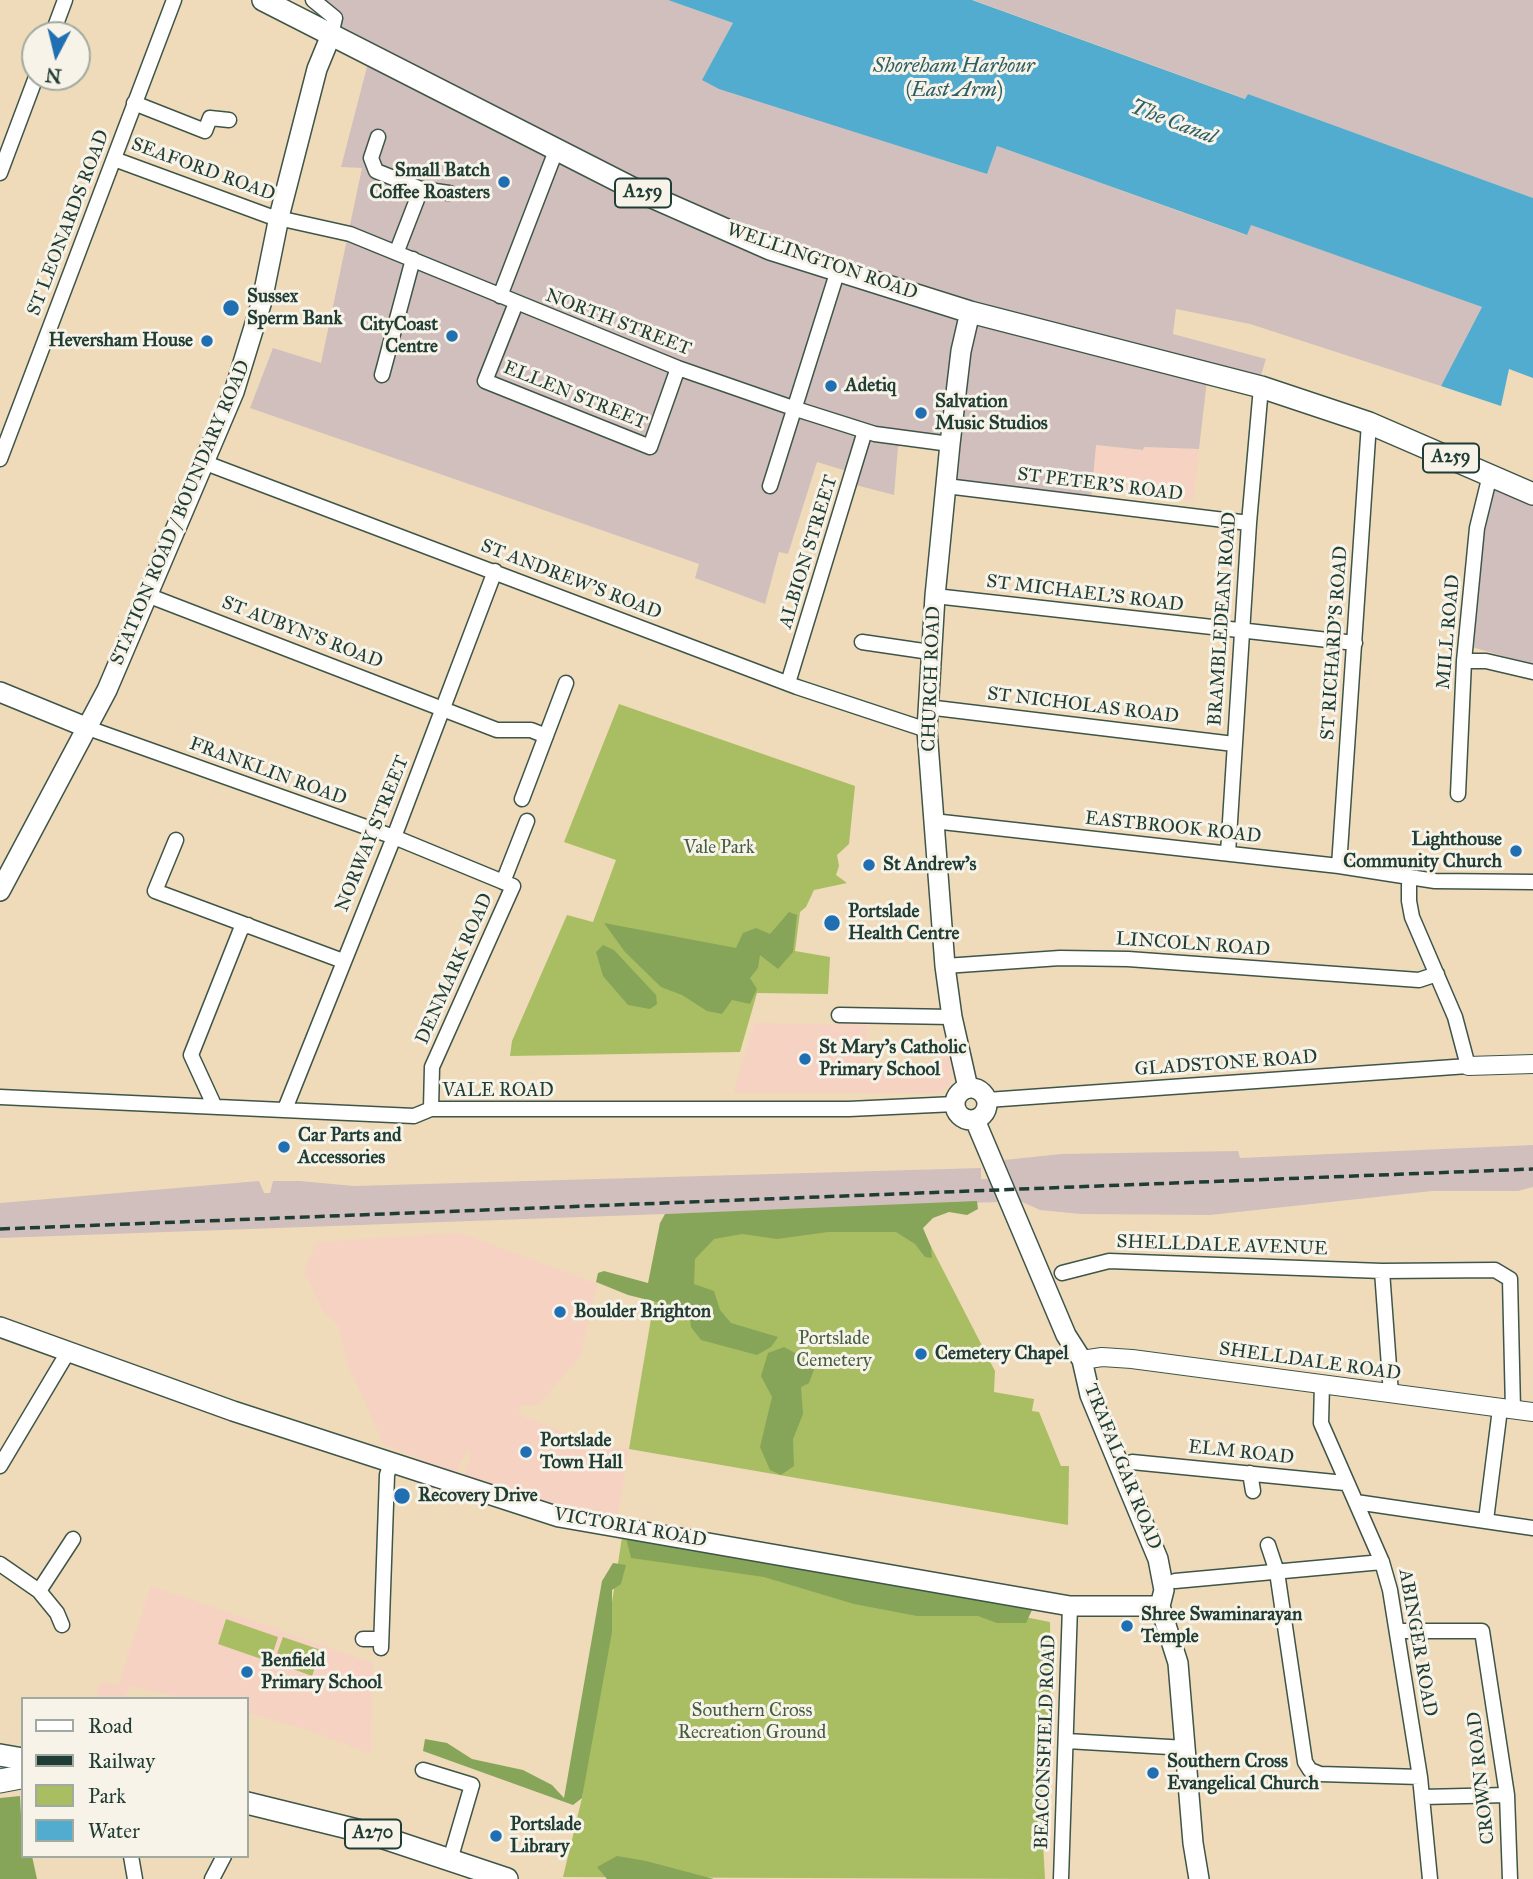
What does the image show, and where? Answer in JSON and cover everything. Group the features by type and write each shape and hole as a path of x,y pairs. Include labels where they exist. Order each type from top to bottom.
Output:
{"main road":[{"name":"A259","path":"263,0 331,35"},
{"name":"WELLINGTON ROAD","path":"331,35 636,190 770,249 970,312 1261,387"},
{"name":"STATION ROAD / BOUNDARY ROAD","path":"0,891 88,728 248,355 279,217 317,69 331,35"},
{"name":"CHURCH ROAD","path":"968,1088 952,1017 946,966 933,821 927,706 950,444 961,351 970,312"},
{"name":"A259","path":"1261,387 1369,423 1533,494"},
{"path":"0,692 88,728"},
{"path":"968,1088 979,1089 987,1100 985,1113 975,1120 960,1116 955,1104 958,1094 968,1088"},
{"name":"TRAFALGAR ROAD","path":"975,1120 1066,1335 1082,1360 1090,1395 1158,1559 1164,1590 1160,1606 1178,1663 1198,1878"},
{"name":"VICTORIA ROAD","path":"0,1326 233,1411 559,1517 1070,1606 1160,1606"},
{"path":"0,1755 13,1774"},
{"name":"A270","path":"250,1809 369,1833 499,1878"}],"street":[{"path":"57,21 65,0"},
{"name":"ST LEONARDS ROAD","path":"0,459 174,0"},
{"path":"313,0 335,18 331,35"},
{"path":"0,173 31,91"},
{"path":"134,103 205,131 210,118 229,120"},
{"path":"378,136 371,158 376,171 421,189 449,193"},
{"path":"500,296 557,148"},
{"name":"SEAFORD ROAD","path":"114,159 269,216 279,217"},
{"path":"397,251 421,189"},
{"name":"NORTH STREET","path":"279,217 350,234 397,251 516,303 678,368 793,408 865,431 950,444"},
{"path":"382,375 413,259"},
{"path":"771,486 838,270"},
{"name":"ELLEN STREET","path":"516,303 485,381 650,447 678,368"},
{"name":"BRAMBLEDEAN ROAD","path":"1228,853 1248,523 1261,387"},
{"name":"ST RICHARD'S ROAD","path":"1339,866 1369,423"},
{"name":"ALBION STREET","path":"788,684 865,431"},
{"name":"ST ANDREW'S ROAD","path":"203,462 788,684 927,730"},
{"name":"MILL ROAD","path":"1458,794 1464,661 1480,508 1490,475"},
{"name":"ST PETER'S ROAD","path":"946,486 1248,523"},
{"name":"NORWAY STREET","path":"285,1109 394,837 495,571"},
{"name":"ST AUBYN'S ROAD","path":"147,594 497,730 531,730 546,736"},
{"name":"ST MICHAEL'S ROAD","path":"935,596 1355,643"},
{"path":"862,642 930,652"},
{"path":"1464,661 1486,660 1533,672"},
{"path":"522,799 566,683"},
{"name":"ST NICHOLAS ROAD","path":"927,706 1234,744"},
{"name":"FRANKLIN ROAD","path":"88,728 394,837 508,884"},
{"name":"DENMARK ROAD","path":"431,1110 432,1066 508,884 527,821"},
{"name":"EASTBROOK ROAD","path":"933,821 1339,866 1461,883 1533,882"},
{"path":"176,840 155,891 343,961"},
{"path":"1409,877 1412,917 1455,1017 1468,1066 1533,1064"},
{"path":"215,1105 191,1055 240,929 248,925"},
{"name":"LINCOLN ROAD","path":"946,966 1074,958 1128,959 1419,980 1437,974"},
{"path":"839,1015 952,1017"},
{"name":"GLADSTONE ROAD","path":"987,1100 1468,1066"},
{"name":"VALE ROAD","path":"0,1097 414,1115 431,1110 849,1109 955,1104"},
{"name":"SHELLDALE AVENUE","path":"1062,1273 1109,1261 1382,1271 1495,1270 1510,1279 1507,1409"},
{"path":"1382,1271 1391,1394"},
{"path":"0,1466 68,1352"},
{"name":"SHELLDALE ROAD","path":"1082,1360 1102,1357 1132,1359 1533,1412"},
{"name":"ABINGER ROAD","path":"1322,1384 1321,1423 1345,1483 1382,1562 1398,1631 1423,1797 1430,1879"},
{"path":"1486,1520 1507,1409"},
{"path":"363,1639 381,1644 387,1475 391,1462"},
{"name":"ELM ROAD","path":"1132,1462 1345,1483"},
{"path":"1250,1473 1253,1491"},
{"path":"1356,1502 1533,1528"},
{"path":"39,1591 73,1539"},
{"path":"1268,1545 1276,1572 1305,1762 1310,1770 1321,1774 1420,1777"},
{"path":"1175,1581 1382,1562"},
{"path":"0,1564 39,1591 62,1625"},
{"name":"BEACONSFIELD ROAD","path":"1061,1879 1070,1606"},
{"name":"CROWN ROAD","path":"1398,1631 1482,1631 1507,1795 1510,1879"},
{"path":"1067,1741 1186,1748"},
{"path":"423,1770 472,1785 450,1860"},
{"path":"1423,1797 1507,1795"},
{"path":"131,1858 135,1879"},
{"path":"212,1879 224,1858"}],"shaded area":[{"path":"319,0 668,0 733,23 719,88 987,174 997,146 1246,235 1250,224 1482,307 1441,386 1250,324 1176,309 1173,334 1266,359 1261,375 1209,363 1199,449 1144,447 1143,450 1096,445 1091,499 957,487 960,449 905,444 898,447 894,495 848,483 850,472 817,462 788,554 779,552 765,604 695,578 699,564 250,408 273,348 321,363 362,168 341,167 368,63"},
{"path":"973,0 1533,0 1533,198 1248,94 1246,99"},
{"path":"1095,445 1143,450 1144,447 1199,449 1193,501 1092,489"},
{"path":"1495,488 1533,503 1533,665 1472,647 1486,516"},
{"name":"St Mary's Catholic Primary School","path":"755,1023 867,1025 866,1062 915,1065 949,1057 953,1075 950,1086 937,1093 733,1093"},
{"path":"1533,1145 1533,1187 1518,1191 1432,1191 1210,1215 1081,1214 1040,1210 1020,1201 1016,1194 995,1194 998,1202 0,1238 0,1203 259,1181 264,1193 270,1193 273,1181 354,1186 981,1168 981,1179 1012,1179 1004,1160 1061,1154 1238,1151 1240,1158"},
{"path":"460,1233 597,1284 580,1356 539,1405 520,1405 519,1415 599,1446 629,1449 618,1515 562,1506 464,1476 471,1453 466,1451 457,1473 384,1445 347,1362 339,1326 323,1311 304,1270 317,1242"},
{"name":"Benfield Primary School","path":"151,1586 373,1663 370,1754 309,1730 248,1713 248,1697 181,1697 129,1686 126,1697 97,1697 101,1682 118,1685"}],"green space":[{"name":"Vale Park","path":"619,704 855,786 849,844 837,855 839,866 836,875 847,883 814,890 806,907 800,912 795,951 830,957 828,994 757,993 740,1052 510,1056 512,1041 567,915 593,922 616,860 564,842"},
{"path":"789,912 797,915 793,952 778,969 760,955 758,968 750,978 757,989 750,1004 732,1000 722,1014 707,1011 682,995 661,987 625,952 604,923 736,948 743,933 756,928 770,934"},
{"path":"603,945 614,950 656,995 657,1004 650,1009 628,1005 603,976 596,952"},
{"path":"977,1201 978,1209 967,1215 949,1212 933,1218 923,1228 931,1247 932,1258 925,1257 915,1244 896,1232 828,1232 777,1239 742,1234 714,1239 695,1259 694,1284 714,1291 720,1310 731,1323 778,1337 771,1347 757,1355 701,1340 691,1327 690,1316 669,1305 628,1295 596,1282 598,1273 604,1271 648,1283 660,1223 665,1214"},
{"name":"Portslade Cemetery","path":"685,1221 922,1229 995,1371 994,1392 1034,1399 1032,1411 1039,1412 1061,1466 1069,1466 1068,1525 629,1449 654,1301"},
{"path":"784,1347 816,1364 809,1383 801,1387 803,1414 793,1439 794,1466 781,1475 770,1470 760,1447 772,1397 761,1376 768,1353"},
{"name":"Southern Cross Recreation Ground","path":"622,1537 1050,1622 1051,1707 1045,1728 1041,1806 1045,1879 563,1877 582,1798"},
{"path":"626,1538 982,1599 1032,1610 1026,1623 997,1623 978,1616 917,1616 854,1604 764,1577 631,1558"},
{"path":"613,1563 626,1565 621,1584 612,1590 612,1632 582,1798 573,1805 423,1751 425,1739 447,1743 472,1759 523,1770 552,1785 564,1798 602,1581"},
{"path":"226,1619 278,1637 270,1662 218,1644"},
{"path":"283,1637 321,1650 312,1676 274,1662"},
{"path":"20,1796 21,1858 32,1858 37,1879 0,1879 0,1798"},
{"path":"617,1856 714,1879 607,1879 597,1867"}],"water":[{"name":"Shoreham Harbour (East Arm)","path":"668,0 972,0 1245,99 1248,94 1533,198 1533,378 1509,369 1501,406 1441,386 1482,307 1251,225 1247,235 997,146 987,174 719,89 702,80 733,23"}],"railway":[{"path":"0,1229 1533,1169"}],"place":[{"name":"Small Batch Coffee Roasters","path":"504,182"},
{"name":"Sussex Sperm Bank","path":"231,308"},
{"name":"CityCoast Centre","path":"452,336"},
{"name":"Heversham House","path":"207,341"},
{"name":"Adetiq","path":"831,386"},
{"name":"Salvation Music Studios","path":"921,413"},
{"name":"Lighthouse Community Church","path":"1516,851"},
{"name":"St Andrew's","path":"869,865"},
{"name":"Portslade Health Centre","path":"832,923"},
{"name":"St Mary's Catholic Primary School","path":"805,1059"},
{"name":"Car Parts and Accessories","path":"284,1147"},
{"name":"Boulder Brighton","path":"560,1312"},
{"name":"Cemetery Chapel","path":"921,1354"},
{"name":"Portslade Town Hall","path":"526,1452"},
{"name":"Recovery Drive","path":"402,1496"},
{"name":"Shree Swaminarayan Temple","path":"1127,1626"},
{"name":"Benfield Primary School","path":"247,1672"},
{"name":"Southern Cross Evangelical Church","path":"1153,1773"},
{"name":"Portslade Library","path":"496,1836"}],"water label":[{"name":"The Canal","path":"1173,123"}]}
